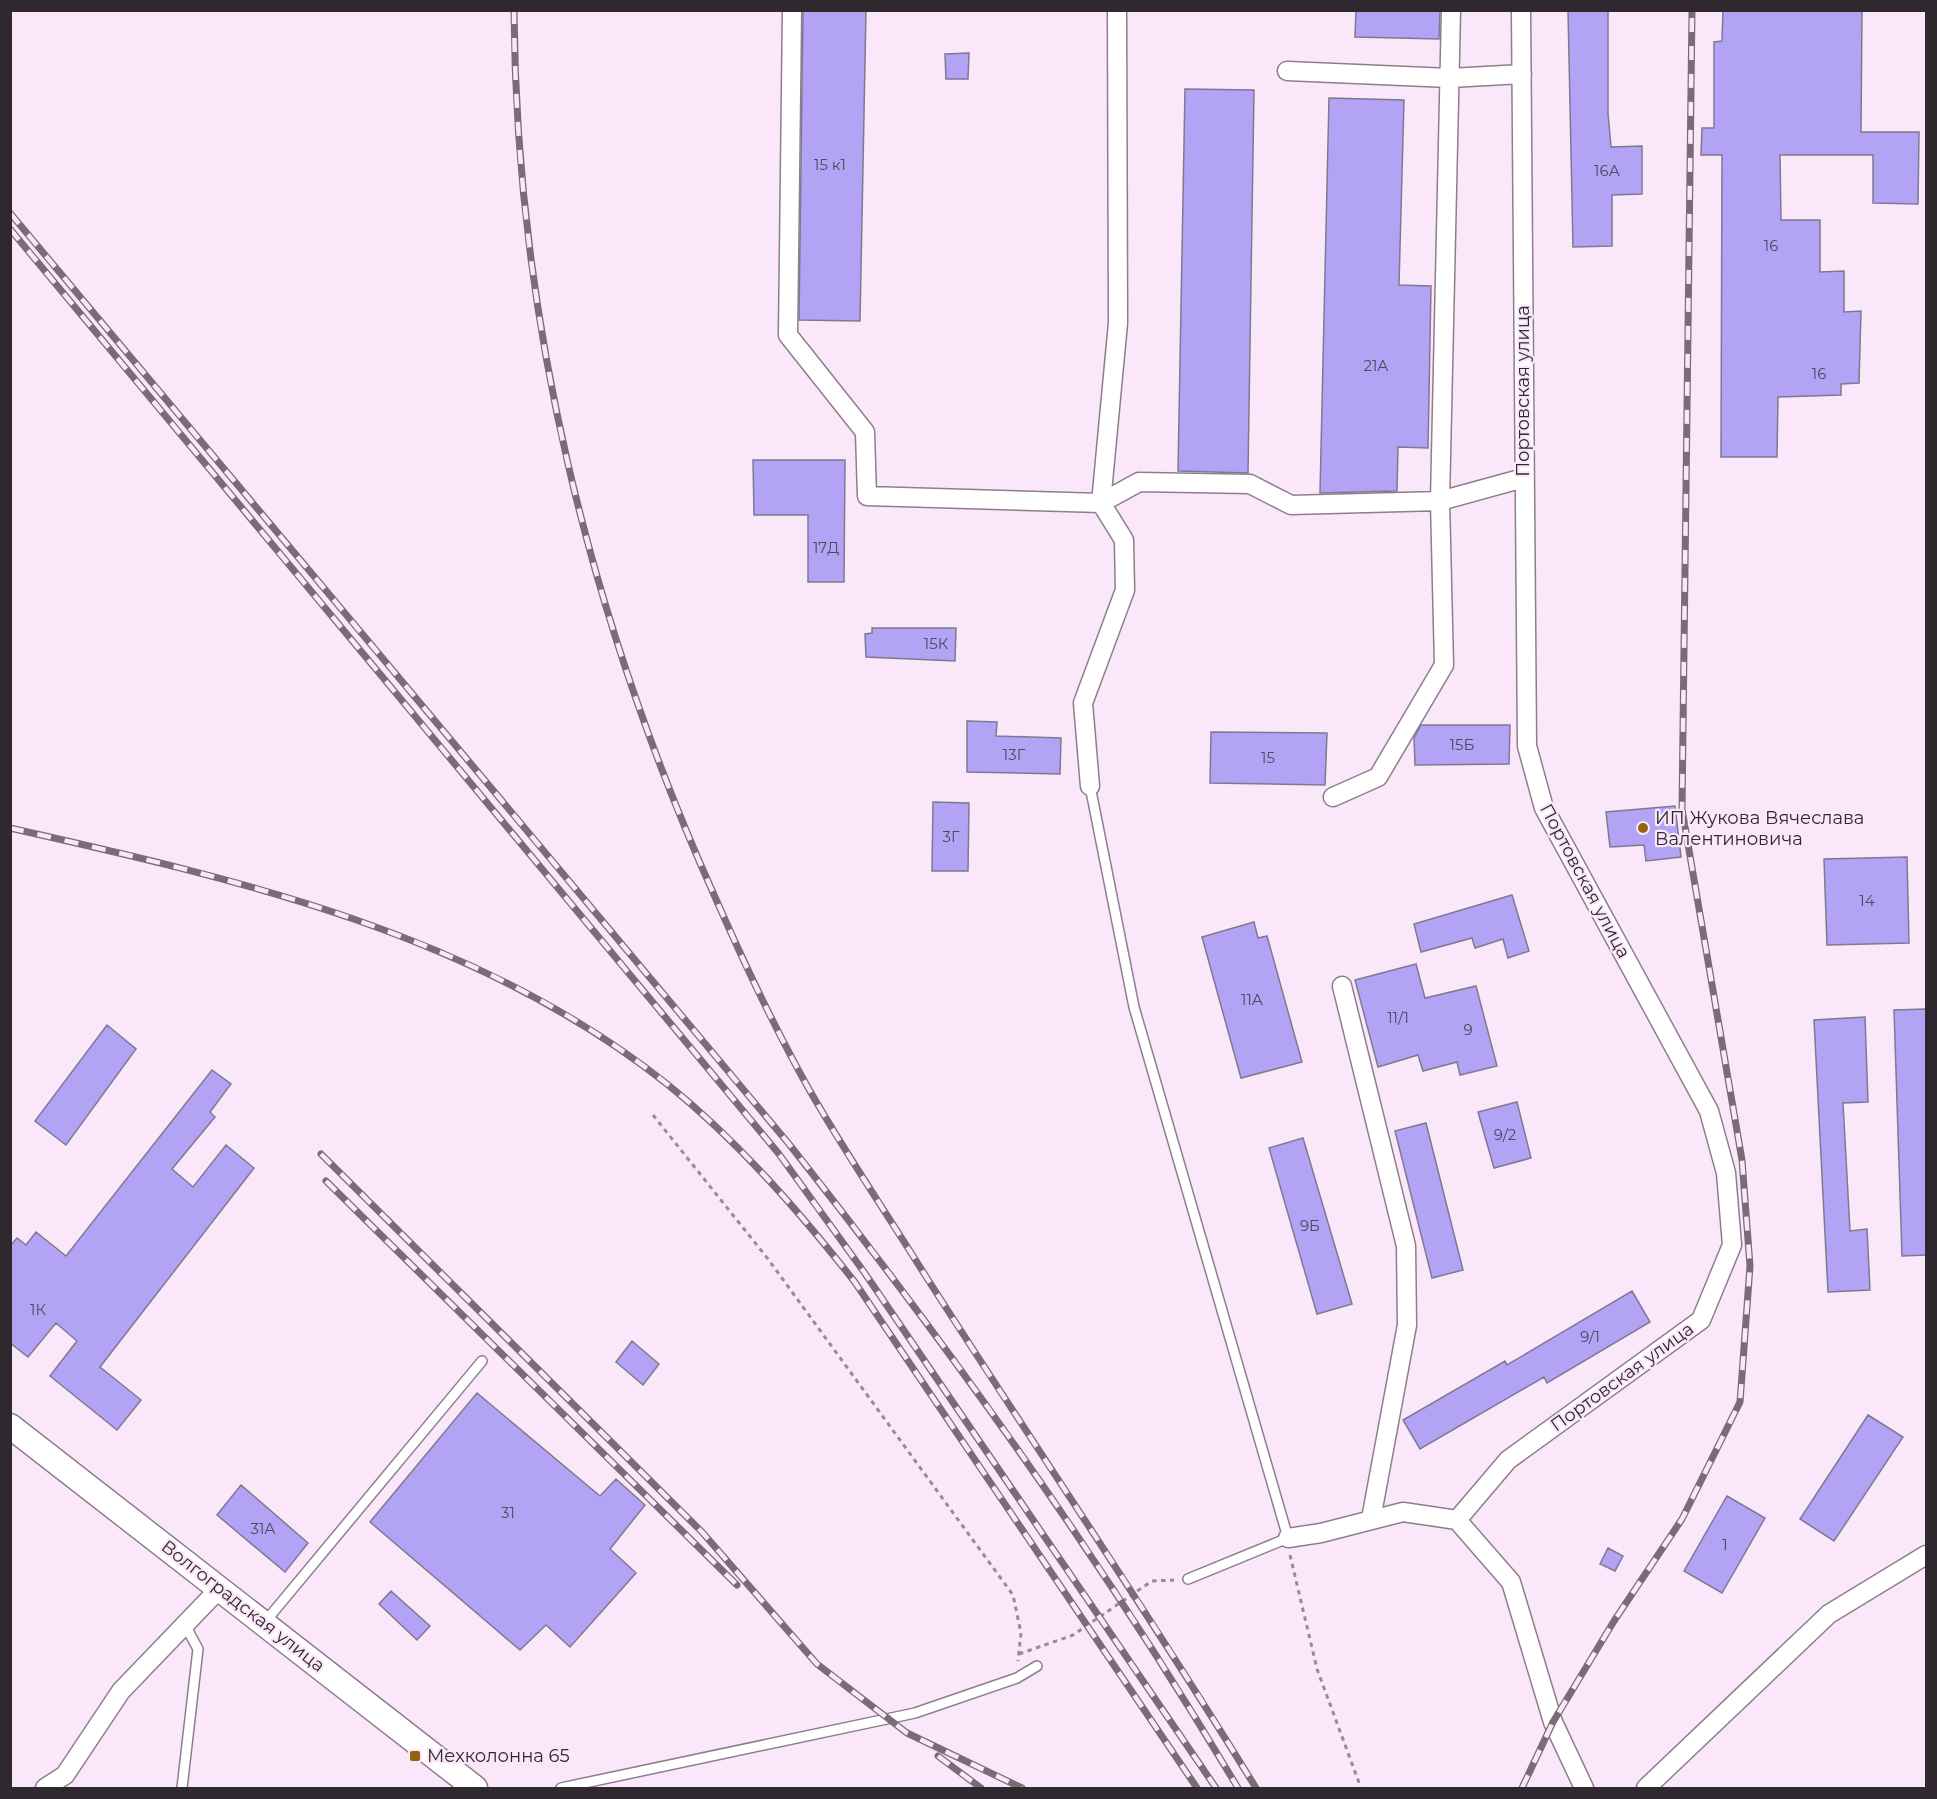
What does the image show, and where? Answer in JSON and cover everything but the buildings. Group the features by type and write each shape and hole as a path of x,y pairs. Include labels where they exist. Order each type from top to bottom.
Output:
{"main road":[{"name":"Волгоградская улица","path":"10,1426 265,1622 475,1788"}],"street":[{"path":"792,10 788,335 865,432 867,496 1101,503 1139,482 1250,484 1291,505 1440,501 1524,478"},
{"path":"1090,786 1083,703 1125,590 1124,540 1101,503 1118,323 1117,10"},
{"path":"1333,797 1378,777 1444,665 1440,501 1451,10"},
{"name":"Портовская улица","path":"1457,1520 1508,1460 1701,1320 1732,1245 1726,1173 1709,1111 1544,808 1527,746 1521,10"},
{"path":"1287,72 1450,78 1522,74"},
{"path":"1342,986 1406,1246 1407,1325 1371,1519"},
{"path":"1287,1538 1321,1533 1403,1512 1457,1520 1511,1582 1553,1722 1584,1788"},
{"path":"1646,1788 1829,1614 1926,1555"},
{"path":"45,1788 65,1782 122,1690 220,1588"}],"lane":[{"path":"1090,786 1134,1006 1287,1538 1188,1579"},
{"path":"265,1622 482,1360"},
{"path":"182,1788 198,1649 185,1625"},
{"path":"561,1788 915,1713 1017,1678 1037,1666"}],"path":[{"path":"653,1115 768,1259 1013,1595 1021,1633 1017,1678"},
{"path":"1287,1538 1317,1669 1361,1788"},
{"path":"1019,1654 1074,1635 1152,1581 1188,1579"}],"railway":[{"path":"514,10 518,125 529,239 545,352 568,464 597,575 631,684 670,791 749,971 784,1044 810,1091 852,1161 1256,1788"},
{"path":"1522,1788 1553,1722 1614,1621 1682,1519 1740,1402 1750,1266 1742,1160 1682,809 1692,10"},
{"path":"10,213 789,1144 850,1222 967,1379 1080,1540 1187,1704 1238,1788"},
{"path":"10,229 779,1154 864,1272 1216,1788"},
{"path":"10,828 270,892 354,919 437,951 517,988 594,1032 667,1084 718,1129 766,1177 854,1281 1197,1788"},
{"path":"321,1154 702,1532 817,1664 907,1733 1022,1788"},
{"path":"326,1181 737,1585"},
{"path":"938,1756 981,1788"}],"place":[{"name":"ИП Жукова Вячеслава Валентиновича","path":"1643,828"},
{"name":"Мехколонна 65","path":"415,1756"}]}
